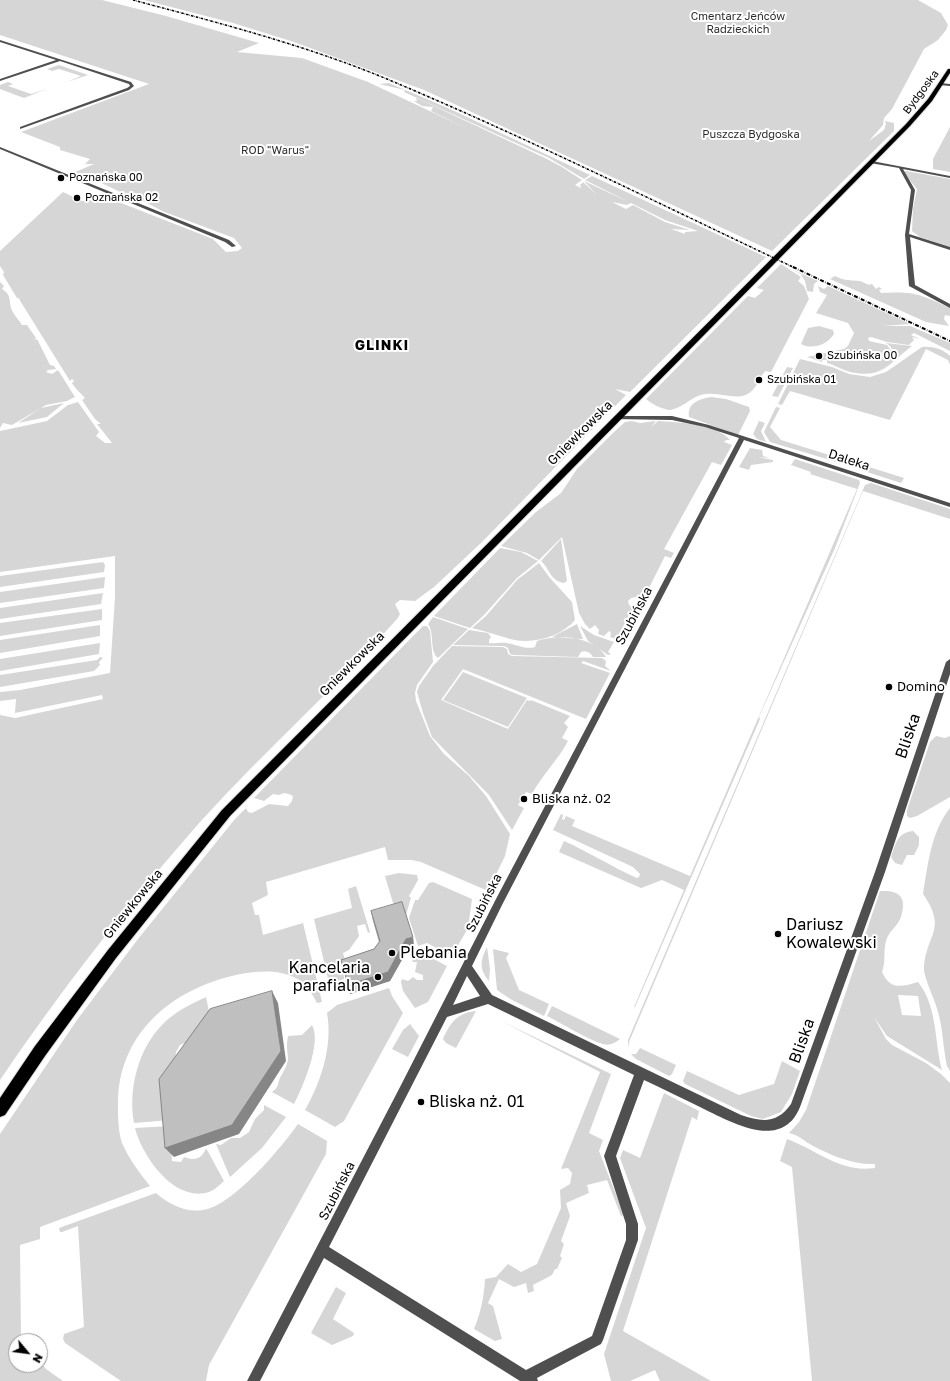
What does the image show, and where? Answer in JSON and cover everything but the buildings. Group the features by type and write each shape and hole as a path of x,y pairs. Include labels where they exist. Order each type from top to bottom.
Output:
{"main road":[{"name":"Bydgoska","path":"872,162 908,125 950,70"},
{"name":"Gniewkowska","path":"0,1110 40,1051 112,954 226,814 616,418 872,162"}],"street":[{"path":"0,41 130,83 132,86 128,89 21,128"},
{"path":"0,80 60,60"},
{"path":"940,84 950,85"},
{"path":"0,148 227,241 234,246"},
{"path":"872,162 950,177"},
{"path":"900,167 913,190 907,235 912,286 950,306"},
{"path":"907,235 950,249"},
{"name":"Daleka","path":"616,418 672,418 707,426 950,504"},
{"name":"Szubińska","path":"253,1381 466,966 742,438"},
{"name":"Bliska","path":"488,999 750,1124 773,1126 789,1117 795,1107 880,872 950,662"},
{"path":"443,1013 488,999 466,966"},
{"path":"321,1249 529,1379 597,1340 632,1240 632,1224 610,1156 641,1072"}],"green space":[{"name":"ROD \"Warus\"","path":"0,0 102,0 166,16 259,43 237,52 302,58 368,82 468,129 431,111 433,107 422,106 414,101 417,101 416,98 562,167 582,180 575,185 581,188 580,185 583,182 597,195 584,181 631,203 585,180 592,176 766,257 630,392 615,389 626,395 482,542 434,587 415,601 400,600 395,604 400,614 397,619 212,809 113,926 44,1017 0,1080 0,715 15,718 103,699 102,695 15,713 16,699 0,701 0,692 20,690 110,673 115,597 115,556 0,572 0,431 47,421 68,405 78,402 99,432 96,436 105,443 112,443 97,424 101,424 95,419 82,400 85,398 72,383 74,381 72,379 70,381 19,299 21,299 17,298 3,275 4,272 0,266 0,251 63,192 82,201 111,199 213,239 226,252 238,251 242,248 234,238 162,211 140,199 133,198 95,180 73,173 94,164 85,164 90,159 60,150 60,147 21,132 149,84 0,35","holes":["612,202 627,205 631,203 665,220 698,231 685,232 685,234 671,229 690,230 665,222 633,205 626,209"]},
{"name":"Puszcza Bydgoska","path":"144,0 918,0 941,13 948,25 938,40 924,49 892,109 884,118 883,125 869,141 884,130 886,124 885,121 894,123 894,131 772,251 424,90 294,42 233,23"},
{"path":"59,65 88,75 67,82 81,76 59,69 52,71 47,69"},
{"path":"8,82 13,84 8,86 31,94 47,89 24,98 0,89 0,85"},
{"path":"389,83 450,109 590,175 584,179 549,158 404,92 405,90 379,84"},
{"path":"950,127 950,172 933,169 933,159"},
{"path":"906,171 950,179 950,247 920,237 912,231 913,209 917,189 903,172"},
{"path":"781,264 801,277 798,281 804,286 809,299 771,372 765,371 761,377 757,376 754,383 757,384 752,391 741,396 714,394 701,395 679,407 669,410 657,406 646,399 748,296 755,298 764,290 757,288"},
{"path":"791,269 818,281 814,284 813,292 807,291 805,281 801,275 804,276"},
{"path":"835,276 844,280 860,281 868,285 872,284 876,289 879,287 882,289 879,290 881,293 910,293 931,299 950,308 950,316 945,315 944,319 949,326 926,322 830,279"},
{"path":"0,282 4,286 2,289 8,295 13,312 22,325 27,325 36,338 34,340 37,339 50,365 54,366 56,369 48,370 46,372 52,374 58,370 75,397 67,401 46,405 12,425 3,423 0,428"},
{"path":"818,286 824,289 828,286 910,324 883,326 910,326 950,343 950,351 914,333 911,335 920,339 912,337 914,340 909,345 887,342 865,335 871,337 868,338 869,341 887,345 895,356 890,346 886,343 912,346 891,364 878,372 861,374 850,372 827,363 827,360 822,360 822,362 807,357 844,349 848,346 854,333 848,323 816,313 827,295 820,292"},
{"path":"819,326 833,330 834,334 823,344 810,347 801,344 808,328"},
{"path":"922,347 930,347 941,350 950,356 950,365 948,360 926,349 890,420 790,391 782,405 778,404 800,359 832,367 849,374 870,377 886,372"},
{"path":"787,367 793,368 778,397 772,396"},
{"path":"711,397 726,399 749,407 750,411 738,435 689,417 690,408 695,402"},
{"path":"64,403 47,417 18,423 41,408"},
{"path":"776,407 780,408 770,427 781,440 842,459 840,463 770,442 764,432"},
{"path":"632,421 640,423 656,421 651,427 658,421 696,425 716,430 730,440 726,440 724,442 732,445 721,465 712,462 664,549 674,553 671,558 665,556 643,600 636,597 631,598 628,601 629,605 638,609 642,600 646,602 639,618 630,614 616,639 610,637 611,633 609,631 604,636 598,634 599,630 595,625 590,629 585,624 579,613 562,537 539,560 527,553 501,546 536,512 561,493 577,469 625,422"},
{"path":"759,421 765,423 761,431 766,442 757,439 753,434"},
{"path":"750,448 762,450 763,456 770,458 758,457 773,460 773,462 751,465 749,470 739,467"},
{"path":"795,459 859,480 860,483 835,548 759,717 760,719 634,1007 684,890 662,880 641,888 559,852 564,841 637,878 640,874 633,867 553,830 561,814 563,815 562,819 564,820 566,816 575,820 572,826 690,876 857,489 810,474 811,472 791,465"},
{"path":"869,467 904,478 901,483 867,472"},
{"path":"871,483 950,509 950,519 863,491 629,1042 628,1049 628,1040 865,485"},
{"path":"561,539 567,581 564,583 556,580 541,561"},
{"path":"500,548 521,552 538,561 517,578 484,615 470,628 434,616"},
{"path":"103,562 105,565 104,572 0,587 0,576"},
{"path":"539,563 550,578 572,602 575,620 569,626 546,638 527,641 510,639 472,628 486,616 517,580"},
{"path":"105,577 104,588 0,603 0,592"},
{"path":"103,593 101,604 0,619 0,608"},
{"path":"102,609 102,620 0,636 0,623"},
{"path":"433,617 468,629 438,658 435,655 428,624"},
{"path":"577,624 583,639 552,637"},
{"path":"100,625 100,636 0,653 0,640"},
{"path":"423,626 427,626 430,631 433,662 417,685 415,693 416,701 430,736 444,754 469,776 486,796 510,834 505,856 488,891 421,862 412,860 388,860 385,847 266,882 268,895 252,903 255,915 259,915 263,935 303,923 322,1002 317,1003 306,986 296,978 280,973 254,972 228,977 206,984 185,994 166,1007 150,1021 137,1039 127,1058 120,1080 118,1118 122,1143 131,1160 150,1186 40,1227 40,1239 20,1245 21,1333 8,1333 8,1373 48,1373 48,1370 63,1381 0,1381 0,1134 77,1020 138,939 235,819 246,808 248,812 252,813 269,804 288,806 292,801 293,796 283,793 279,795 273,794 264,801 254,798"},
{"path":"580,626 594,635 614,642 608,652 611,654 608,655 588,641"},
{"path":"469,630 488,633 491,637 489,643 506,643 528,648 535,647 537,641 546,639 565,637 575,638 593,645 606,657 593,657 586,651 581,652 578,657 514,655 510,654 508,648 504,646 453,645"},
{"path":"100,643 99,654 0,671 0,659"},
{"path":"452,646 503,647 507,649 508,654 512,656 602,658 606,661 605,666 611,671 583,661 581,663 610,673 586,719 463,669 441,700 508,729 527,700 531,700 570,716 564,723 568,727 562,738 568,741 560,755 540,780 532,794 526,792 518,805 524,808 512,830 489,795 432,737 423,713 417,692 419,686 433,666"},
{"path":"100,657 103,658 99,662 100,665 94,671 0,687 0,675 97,660"},
{"path":"463,672 527,698 508,727 443,700"},
{"path":"936,736 945,738 950,736 950,797 917,816 910,818 907,816 907,810 930,742"},
{"path":"950,808 950,1071 947,1066 938,1012 924,972 928,947 934,932 935,924 930,906 923,894 934,838 938,827"},
{"path":"913,831 919,837 919,845 914,855 907,855 902,865 895,863 891,857 900,836"},
{"path":"399,873 417,875 418,880 409,896 411,898 406,915 404,911 396,913 385,876"},
{"path":"433,882 472,899 468,928 452,956 427,943 418,946 409,918 415,900 418,900 429,883"},
{"path":"356,886 370,932 368,933 365,924 357,926 359,936 349,950 343,953 346,963 353,965 343,969 344,979 329,983 314,919 352,908 348,889"},
{"path":"880,891 893,892 900,896 903,904 903,910 900,920 887,938 882,972 889,982 897,986 918,982 929,1002 932,1013 942,1070 887,1036 874,1017 886,1039 892,1045 926,1063 950,1083 950,1381 812,1381 792,1167 780,1161 787,1139 840,1164 862,1169 875,1168 875,1164 859,1163 843,1159 821,1150 789,1133 799,1122 806,1110","holes":["898,995 918,996 921,1016 902,1015"]},
{"path":"487,947 490,969 489,981 482,969 482,961"},
{"path":"493,949 509,953 506,958 519,990 549,1004 544,1016 512,1000 497,990"},
{"path":"424,954 447,966 428,1002 415,1008 403,991 401,982 402,979 408,981 413,977 417,980 423,980 423,975 415,972 417,962 412,962 414,957"},
{"path":"389,988 392,996 403,1013 344,1121 335,1127 305,1110 321,1076 327,1051 327,1013 337,1005"},
{"path":"206,997 212,1026 194,1039 180,1045 176,1052 170,1120 134,1123 132,1097 134,1084 141,1058 147,1046 162,1025 172,1016"},
{"path":"552,1006 620,1039 608,1045 575,1032 547,1016"},
{"path":"476,1011 456,1048 446,1043 443,1039 448,1028 455,1020 464,1014"},
{"path":"501,1021 611,1074 589,1133 603,1140 599,1151 624,1215 621,1216 607,1180 587,1185 589,1193 566,1203 570,1216 561,1241 564,1244 560,1256 562,1258 557,1269 555,1269 552,1275 533,1285 534,1291 528,1293 526,1283 514,1287 499,1279 488,1303 493,1306 502,1339 495,1341 474,1329 482,1304 485,1279 496,1277 508,1264 521,1272 537,1264 561,1208 560,1190 570,1184 572,1173 568,1168 561,1169 600,1072"},
{"path":"410,1024 419,1036 408,1057 392,1049 403,1030"},
{"path":"312,1025 315,1042 313,1053 302,1087 294,1104 272,1092 275,1090 287,1064 288,1036 302,1035"},
{"path":"640,1048 676,1065 672,1074 669,1076 636,1059 631,1054 636,1054"},
{"path":"782,1061 800,1071 792,1094 781,1112 763,1119 751,1116 685,1084 683,1081 687,1071 739,1095 774,1084"},
{"path":"664,1093 699,1111 697,1120 692,1117 623,1331 711,1381 660,1381 655,1370 630,1381 611,1381 604,1354 646,1228 620,1158 623,1150 640,1158"},
{"path":"264,1105 286,1117 262,1148 230,1177 216,1144 221,1145 231,1138 240,1138 249,1132 255,1119 264,1110"},
{"path":"298,1124 327,1141 326,1154 209,1365 206,1381 121,1381 65,1343 63,1339 64,1334 84,1327 78,1226 62,1232 60,1232 59,1228 156,1193 166,1201 184,1209 197,1211 215,1206 242,1187 268,1161"},
{"path":"170,1126 172,1161 181,1162 184,1157 192,1159 198,1158 202,1155 206,1148 224,1181 215,1189 209,1192 196,1194 184,1191 172,1184 152,1163 139,1139 135,1128"},
{"path":"336,1287 346,1293 333,1319 354,1333 353,1336 332,1345 311,1333"}],"railway":[{"path":"133,0 230,26 293,45 387,79 541,147 795,268"},
{"path":"793,267 950,341"}],"place":[{"name":"Poznańska 00","path":"61,178"},
{"name":"Poznańska 02","path":"77,198"},
{"name":"Szubińska 00","path":"819,356"},
{"name":"Szubińska 01","path":"759,380"},
{"name":"Domino","path":"889,687"},
{"name":"Bliska nż. 02","path":"524,799"},
{"name":"Dariusz Kowalewski","path":"778,934"},
{"name":"Plebania","path":"392,953"},
{"name":"Kancelaria parafialna","path":"378,977"},
{"name":"Bliska nż. 01","path":"421,1102"}],"district":[{"name":"GLINKI","path":"382,346"}],"park label":[{"name":"Cmentarz Jeńców Radzieckich","path":"738,23"}]}
